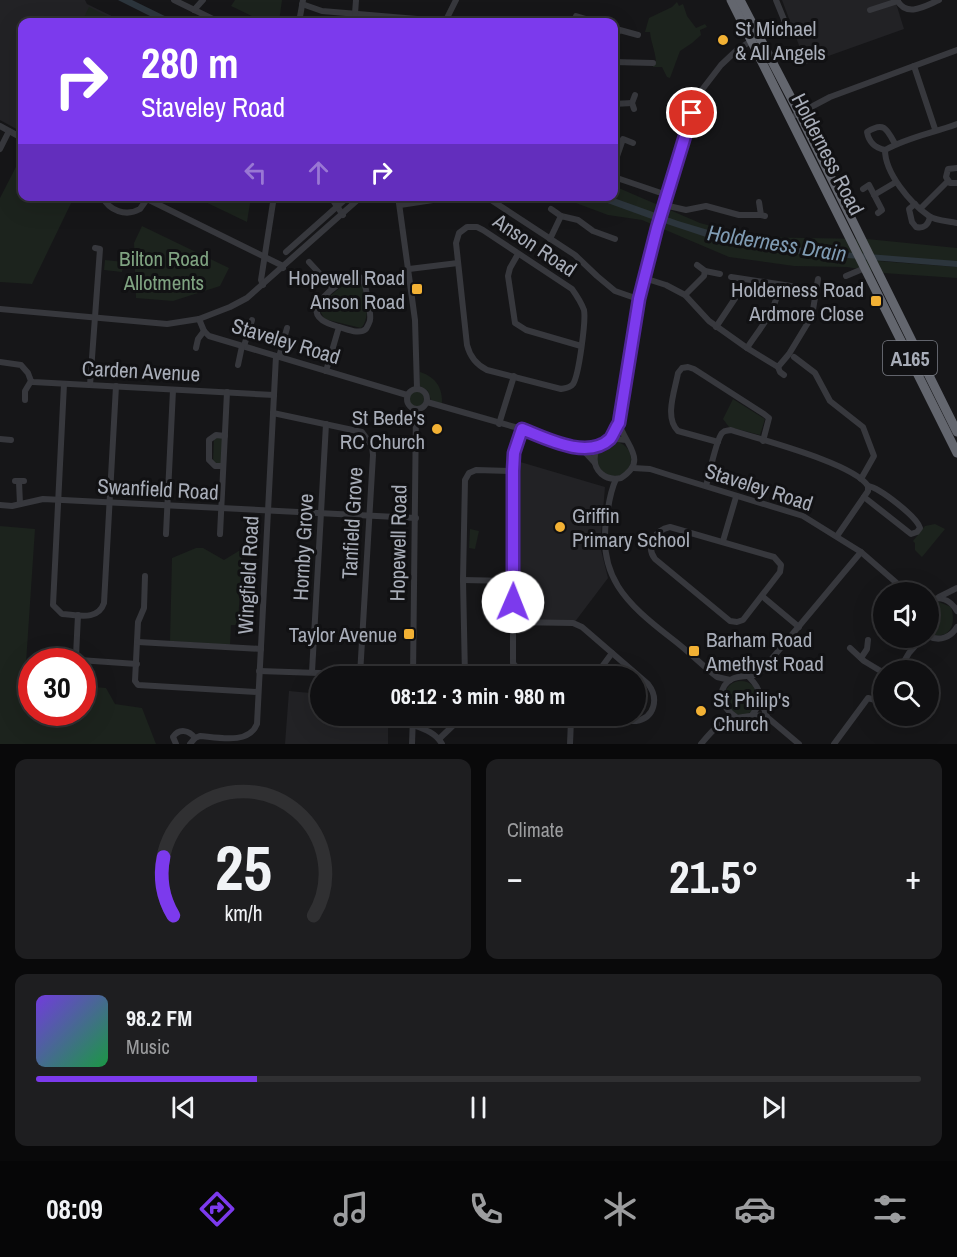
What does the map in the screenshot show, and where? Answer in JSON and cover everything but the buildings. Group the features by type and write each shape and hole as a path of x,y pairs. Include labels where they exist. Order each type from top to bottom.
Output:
{"highway":[{"name":"Holderness Road","path":"731,0 755,39 861,250 957,453"},
{"name":"Holderness Road","path":"740,0 755,39"},
{"name":"Holderness Road","path":"867,265 957,432"}],"street":[{"path":"174,0 211,18"},
{"path":"194,10 203,0"},
{"path":"354,14 356,0"},
{"path":"447,18 456,0"},
{"path":"776,0 787,27"},
{"path":"870,10 897,0 901,7 915,10 939,0"},
{"path":"300,18 303,2 322,11 404,18"},
{"path":"618,29 638,35"},
{"path":"427,402 582,449 597,448 610,439 619,423 644,278 663,207 698,95 721,65 738,49 755,39"},
{"path":"794,116 827,99 957,50"},
{"path":"618,62 649,64"},
{"path":"914,66 936,129"},
{"path":"618,104 633,106 635,95"},
{"path":"895,144 887,129 881,126 867,132 868,140 877,149 885,150 936,129 957,124"},
{"path":"0,126 18,136"},
{"path":"0,149 9,131"},
{"path":"618,152 622,139 633,143"},
{"path":"885,150 885,157 896,182 915,204 930,217 957,223"},
{"path":"948,181 946,171 957,168"},
{"path":"618,178 667,195"},
{"path":"948,181 957,183"},
{"path":"921,208 948,181"},
{"path":"874,195 896,182"},
{"path":"864,189 869,185 882,210 878,213"},
{"path":"106,201 110,206 126,213 140,209 143,201"},
{"path":"150,201 265,257 282,268"},
{"path":"263,285 261,280 275,201"},
{"path":"334,201 343,215"},
{"path":"286,252 344,201"},
{"path":"0,309 167,324 199,319 230,308 247,298 357,201"},
{"path":"399,201 415,320 417,388"},
{"path":"400,205 426,201"},
{"path":"492,201 575,255 615,291 639,299"},
{"path":"663,207 686,210 706,206 739,215 763,215 759,202"},
{"path":"915,204 909,209 909,214 916,227 925,226 930,217"},
{"path":"551,209 561,216 578,220 593,231 615,239"},
{"path":"550,239 561,216"},
{"name":"Anson Road","path":"467,227 477,227 572,289 579,298 585,319 576,378 569,387 561,389 483,368 474,360 468,351 458,263 456,243 459,233 467,227"},
{"path":"90,385 100,249 95,248"},
{"path":"518,254 508,276 515,323 525,330 581,346"},
{"path":"309,262 333,288"},
{"path":"409,269 458,263"},
{"path":"697,265 705,271 720,274"},
{"path":"846,276 867,265"},
{"path":"685,295 704,276 705,271"},
{"path":"351,276 358,276 366,284 370,321 367,328 356,331 339,327 321,320 316,313 317,306 333,288 351,276"},
{"path":"731,277 791,286"},
{"path":"644,278 666,285 685,295 716,327 778,367 784,375"},
{"path":"716,327 740,291 742,279"},
{"path":"778,367 789,354 812,316 819,284"},
{"path":"747,348 774,309 779,285"},
{"name":"Staveley Road","path":"199,319 209,336 407,395"},
{"path":"238,364 252,320"},
{"path":"326,371 339,327"},
{"name":"Wingfield Road","path":"176,744 173,737 182,730 191,734 192,741 200,736 231,742 248,739 254,733 257,724 274,395 278,356 287,328"},
{"path":"196,348 204,331"},
{"path":"794,357 816,373 830,401 863,428 874,456 861,479"},
{"path":"0,362 17,363 24,367 31,381 25,391 24,400"},
{"path":"718,442 678,431 674,426 671,419 678,373 682,368 694,369 769,418 764,441"},
{"path":"499,424 514,376"},
{"name":"Carden Avenue","path":"31,381 274,395"},
{"path":"64,384 53,605 62,614 92,616 98,614 105,603 116,386"},
{"path":"417,388 424,391 427,402 422,408 416,410 406,401 407,395 412,389 417,388"},
{"path":"166,534 174,390"},
{"path":"220,534 227,393"},
{"name":"Hopewell Road","path":"413,666 416,410"},
{"name":"Tanfield Grove","path":"273,413 362,432 372,446 361,666"},
{"path":"609,494 616,480 630,473 635,458 632,447 626,440 619,423"},
{"name":"Hornby Grove","path":"312,666 326,424"},
{"path":"522,429 514,453 513,471 513,659 519,668 591,670 601,668 612,653"},
{"path":"706,486 721,435 731,430 825,459 892,500 919,522 920,528 911,534 864,497"},
{"path":"223,466 215,466 208,460 209,440 216,435 225,436"},
{"path":"610,439 626,440"},
{"path":"0,440 11,440"},
{"path":"595,463 597,448"},
{"path":"582,449 595,463 599,472 605,477 616,480"},
{"name":"Staveley Road","path":"635,458 650,469"},
{"name":"Staveley Road","path":"633,468 650,469 802,516 861,552 894,582"},
{"path":"465,666 463,580 465,480 469,473 476,470 513,471"},
{"path":"605,477 609,494 604,546 612,576 618,588 645,618 717,677 730,680"},
{"path":"19,481 20,504"},
{"path":"837,536 864,497 868,486"},
{"path":"723,541 736,496"},
{"name":"Swanfield Road","path":"0,505 43,499 416,518"},
{"path":"670,527 723,541 774,557 781,564 780,572 762,596 743,620 737,622 730,621 650,553 656,534 663,528 670,527"},
{"path":"721,691 730,680 759,674 861,552"},
{"path":"145,576 149,594 138,622 135,681 138,685 258,692"},
{"path":"463,580 513,581"},
{"path":"939,597 957,588"},
{"path":"762,596 799,627"},
{"path":"939,597 957,608"},
{"path":"76,648 78,615"},
{"path":"512,622 573,623 582,627 626,666"},
{"path":"939,639 954,636 957,627"},
{"path":"861,658 867,650 868,640"},
{"path":"138,642 261,649"},
{"path":"850,648 873,666"},
{"path":"96,661 136,664"},
{"path":"259,671 310,672"},
{"path":"759,674 761,700 767,717 799,744"},
{"path":"717,677 724,707 721,723"},
{"path":"749,677 759,687"},
{"path":"646,684 653,690 655,699 651,712 646,717"},
{"path":"834,744 868,698 873,699"},
{"path":"752,715 761,700"},
{"path":"724,707 736,717"},
{"path":"700,744 721,723 736,717 752,715 767,717"},
{"path":"412,744 413,726"},
{"path":"416,726 426,729 441,741 455,726"},
{"path":"570,744 571,726"},
{"path":"785,744 790,737"}],"shaded area":[{"path":"0,0 85,0 87,4 116,18 18,18 18,130 0,120"},
{"path":"118,0 132,0 169,18 154,18"},
{"path":"782,0 895,0 904,29 806,64"},
{"path":"618,200 735,238 817,250 957,261 957,267 787,253 711,240 602,201"},
{"name":"Griffin Primary School","path":"517,461 605,487 600,546 608,578 574,623 520,621"},
{"path":"289,691 310,693 310,726 388,726 388,744 285,744"}],"green space":[{"path":"235,0 282,0 280,18 256,18 231,6"},
{"path":"677,2 679,6 683,4 687,16 696,28 705,24 707,27 700,30 701,35 680,51 670,78 667,77 662,67 653,67 652,62 656,61 650,32 645,32 649,18 672,7"},
{"path":"89,7 109,17 108,18 84,18"},
{"path":"18,163 18,201 72,201 32,284 0,282 0,198"},
{"path":"618,188 700,223 753,237 867,239 957,248 957,261 878,261 957,267 957,278 883,273 847,267 794,266 729,257 642,220 608,215 571,201 618,201"},
{"path":"203,201 250,201 247,222"},
{"name":"Bilton Road Allotments","path":"142,226 229,268 220,286 173,301 136,298 134,243"},
{"path":"105,260 124,262 122,272 104,270"},
{"path":"349,280 358,280 366,296 366,318 361,328 328,320 320,311 322,303"},
{"path":"420,372 437,384 442,404 431,400 428,391 420,386"},
{"path":"416,391 424,399 416,407 408,399"},
{"path":"733,399 765,419 760,435 729,427 723,419"},
{"path":"214,437 223,437 222,463 213,463"},
{"path":"614,442 626,447 631,459 626,471 614,476 602,471 597,459 602,447"},
{"path":"935,524 945,529 922,557 915,550 913,541 925,526"},
{"path":"0,526 35,529 27,648 18,648 18,726 96,726 96,687 106,688 115,704 142,708 156,744 0,744"},
{"path":"470,529 479,531 475,549 469,548"},
{"path":"196,548 203,548 224,560 242,549 238,625 231,625 230,645 170,641 172,558"},
{"path":"939,602 951,607 953,614 950,630 939,635"},
{"path":"741,681 753,686 758,698 753,710 741,715 729,710 724,698 729,686"}],"place":[{"name":"St Michael & All Angels","path":"723,40"},
{"name":"Hopewell Road Anson Road","path":"417,289"},
{"name":"Holderness Road Ardmore Close","path":"876,301"},
{"name":"St Bede's RC Church","path":"437,429"},
{"name":"Griffin Primary School","path":"560,527"},
{"name":"Taylor Avenue","path":"409,634"},
{"name":"Barham Road Amethyst Road","path":"694,651"},
{"name":"St Philip's Church","path":"701,711"}],"route":[{"path":"513,602 513,471 514,453 522,429 543,438 582,449 597,448 610,439 619,423 639,299 657,228 692,113"}],"water label":[{"name":"Holderness Drain","path":"777,243"}]}
